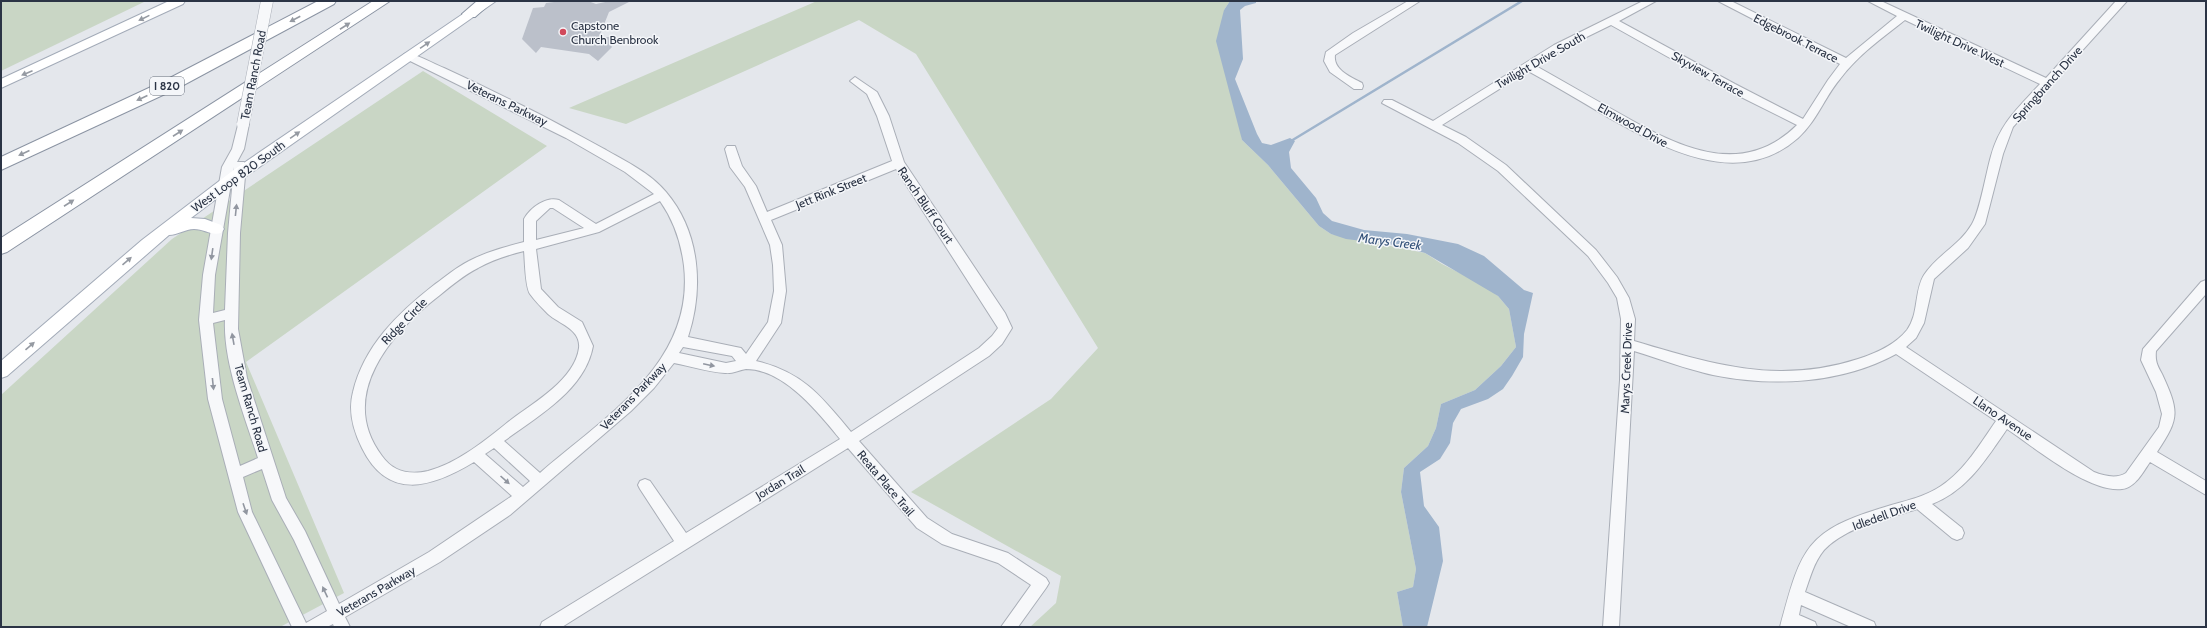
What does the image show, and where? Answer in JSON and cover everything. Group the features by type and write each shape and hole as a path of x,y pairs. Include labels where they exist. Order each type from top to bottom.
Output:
{"highway":[{"name":"I 820","path":"1,164 172,84 329,1"},
{"path":"1,247 383,1"},
{"path":"470,14 486,1"},
{"path":"1,257 47,218"}],"main road":[{"path":"1,84 179,1"},
{"name":"West Loop 820 South","path":"1,371 147,244 240,173 490,1"},
{"path":"147,244 183,225 202,223 216,229"}],"street":[{"name":"Team Ranch Road","path":"267,1 244,124 238,149 228,167 216,229 209,275 206,320 215,399 245,512 300,627"},
{"path":"1358,86 1334,70 1329,61 1330,54 1357,35 1415,1"},
{"name":"Twilight Drive South","path":"1434,125 1558,47 1650,1"},
{"name":"Edgebrook Terrace","path":"1724,1 1847,63"},
{"name":"Twilight Drive West","path":"1874,1 1903,16 2048,83"},
{"name":"Springbranch Drive","path":"1628,344 1691,364 1726,372 1765,376 1799,376 1833,371 1854,366 1898,348 1916,326 1928,278 1932,272 1964,245 1979,224 1997,154 2008,126 2122,1"},
{"name":"Elmwood Drive","path":"1528,66 1661,142 1695,154 1740,158 1772,151 1804,124 1835,77 1847,63 1903,16"},
{"name":"Skyview Terrace","path":"1612,21 1731,87 1804,124"},
{"name":"Veterans Parkway","path":"312,627 339,621 506,509 615,418 671,357 686,329 691,267 688,244 678,218 662,195 643,178 544,120 408,56"},
{"name":"Ranch Bluff Court","path":"855,82 870,92 877,103 898,163 1000,317 1005,328"},
{"name":"Marys Creek Drive","path":"1388,103 1462,140 1502,168 1592,253 1613,280 1623,298 1628,319 1628,344 1611,627"},
{"name":"Team Ranch Road","path":"238,149 240,173 234,233 231,329 240,378 280,500 300,536 339,621"},
{"path":"731,149 736,167 750,186 776,244 780,292 774,323 747,364"},
{"name":"Jett Rink Street","path":"764,218 898,163"},
{"name":"Ridge Circle","path":"530,247 535,291 553,311 577,326 586,346 581,363 556,394 475,454 432,476 415,479 390,475 376,461 360,428 359,392 372,359 396,326 430,295 476,263 530,247 595,229 662,195"},
{"path":"530,247 530,220 538,210 550,203 555,204 595,229"},
{"path":"2206,285 2150,349 2148,360 2163,392 2169,414 2165,429 2147,453 2206,489"},
{"path":"206,320 232,313"},
{"name":"Jordan Trail","path":"548,627 683,541 850,440 984,352 997,340 1005,328"},
{"name":"Reata Place Trail","path":"680,341 736,352 747,364"},
{"name":"Llano Avenue","path":"1898,348 2089,476 2112,483 2122,482 2131,477 2147,453"},
{"name":"Reata Place Trail","path":"671,357 726,368 747,364 779,373 800,386 822,407 901,501 930,529 957,543 1003,558 1041,583 1009,627"},
{"name":"Idledell Drive","path":"1790,623 1808,563 1815,550 1825,539 1861,521 1919,502 1946,490 1961,479 2005,420"},
{"path":"494,440 539,481"},
{"path":"475,454 521,495"},
{"path":"234,474 266,461"},
{"path":"645,485 683,541"},
{"path":"1919,502 1957,533"},
{"path":"1797,596 1868,627"},
{"path":"1790,623 1809,627"}],"green space":[{"path":"1,1 146,1 1,71"},
{"path":"817,1 1230,1 1224,10 1242,140 1268,165 1319,226 1331,234 1425,253 1442,264 1485,286 1498,296 1509,309 1516,347 1501,366 1475,390 1441,404 1436,428 1428,446 1404,468 1401,492 1416,569 1413,587 1397,592 1403,627 1030,627 1056,603 1061,576 911,492 1051,399 1098,348 916,54 859,20 626,124 569,108"},
{"path":"423,71 547,146 246,362 344,593 280,627 1,627 1,395 172,239"}],"water":[{"name":"Marys Creek","path":"1230,1 1256,1 1256,3 1245,6 1240,10 1243,59 1235,79 1257,134 1262,143 1271,145 1290,138 1295,141 1289,152 1291,168 1316,198 1323,213 1332,221 1364,230 1407,234 1458,244 1484,256 1524,290 1533,293 1524,334 1523,357 1512,376 1503,389 1488,399 1461,409 1453,423 1450,443 1440,459 1420,472 1424,506 1439,527 1443,561 1427,627 1403,627 1397,592 1413,587 1416,569 1401,492 1404,468 1428,446 1436,428 1441,404 1475,390 1501,366 1516,347 1509,309 1498,296 1425,253 1395,245 1346,239 1331,234 1319,226 1268,165 1242,140 1216,41 1224,10"}],"building":[{"name":"Capstone Church Benbrook","path":"562,1 588,1 596,4 610,1 631,1 609,12 599,37 615,37 609,43 612,47 598,61 589,54 541,47 536,53 522,39 533,8 544,7 546,3"}],"waterway":[{"path":"1291,141 1522,1"}],"place":[{"name":"Capstone Church Benbrook","path":"563,32"}]}
